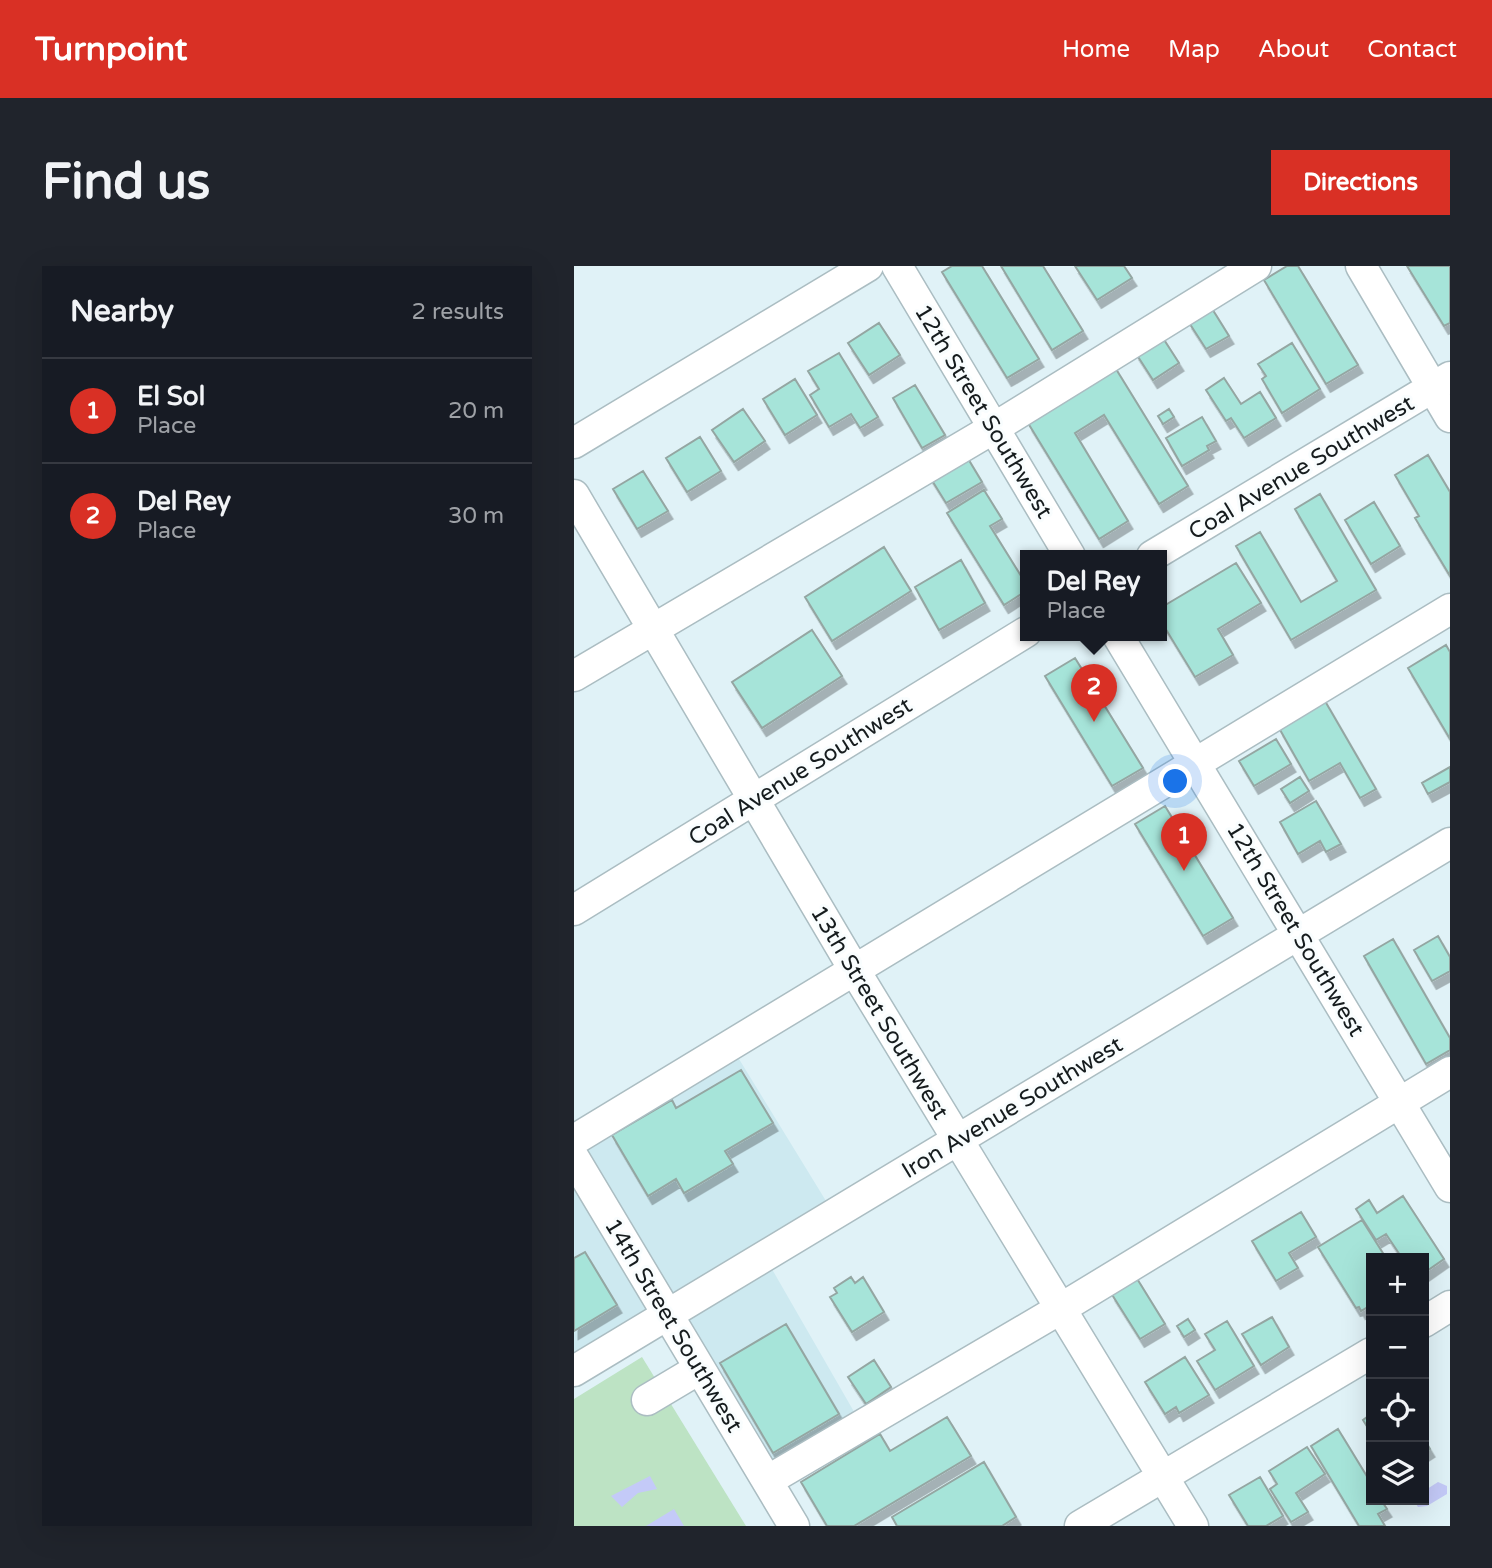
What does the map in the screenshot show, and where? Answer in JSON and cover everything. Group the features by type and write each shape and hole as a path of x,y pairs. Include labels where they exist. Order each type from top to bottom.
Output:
{"street":[{"path":"574,443 868,266"},
{"name":"12th Street Southwest","path":"897,266 1066,550"},
{"path":"574,676 994,428 1256,266"},
{"path":"1361,266 1441,383 1450,416"},
{"name":"Coal Avenue Southwest","path":"1162,550 1441,383"},
{"name":"13th Street Southwest","path":"574,495 855,971 1193,1526"},
{"path":"574,1140 1450,609"},
{"name":"Coal Avenue Southwest","path":"576,905 1020,636"},
{"name":"12th Street Southwest","path":"1121,641 1450,1187"},
{"name":"Iron Avenue Southwest","path":"574,1371 1450,843"},
{"path":"770,1486 1450,1072"},
{"name":"14th Street Southwest","path":"574,1158 794,1526"},
{"path":"1429,1319 1450,1306"},
{"path":"1080,1526 1366,1356"},
{"path":"648,1400 699,1368"}],"shaded area":[{"path":"731,1046 834,1214 765,1257 868,1436 774,1492 667,1316 574,1371 574,1140"}],"green space":[{"path":"642,1357 746,1526 574,1526 574,1399"}],"water":[{"path":"650,1476 657,1489 638,1493 622,1507 611,1496"},
{"path":"1438,1482 1447,1486 1447,1494 1429,1505 1429,1488"},
{"path":"674,1509 684,1526 646,1526"}],"building":[{"path":"952,266 982,266 1039,359 1007,378 942,272"},
{"path":"1001,266 1043,266 1083,331 1052,350"},
{"path":"1075,266 1124,266 1132,278 1097,300"},
{"path":"1287,266 1298,266 1358,365 1326,384 1264,280"},
{"path":"1407,266 1450,266 1450,323 1444,326"},
{"path":"1211,307 1229,336 1206,349 1188,321"},
{"path":"879,323 900,355 869,375 848,343"},
{"path":"1161,335 1179,363 1153,380 1135,352"},
{"path":"1292,343 1320,389 1282,413 1262,379 1266,376 1258,364"},
{"path":"839,353 878,417 860,428 851,414 829,427 810,395 819,389 808,371"},
{"path":"1116,369 1188,486 1159,504 1104,415 1075,433 1128,521 1099,539 1028,423"},
{"path":"1224,378 1241,404 1260,392 1276,418 1244,438 1231,418 1226,421 1206,390"},
{"path":"795,379 817,415 785,435 763,399"},
{"path":"915,385 945,435 922,448 893,398"},
{"path":"743,409 765,441 734,462 712,430"},
{"path":"1169,409 1174,417 1163,424 1158,416"},
{"path":"1202,417 1216,441 1207,446 1209,450 1182,466 1166,438"},
{"path":"700,437 721,471 687,492 666,458"},
{"path":"964,452 982,482 946,503 928,474"},
{"path":"1428,455 1450,492 1450,576 1415,518 1419,516 1395,475"},
{"path":"643,471 668,511 637,529 613,489"},
{"path":"984,490 1002,519 990,526 1020,574 1020,595 1004,605 947,513"},
{"path":"1320,494 1376,590 1291,640 1236,546 1260,532 1301,602 1337,581 1295,509"},
{"path":"1374,502 1400,546 1371,564 1345,520"},
{"path":"884,547 911,591 832,641 805,597"},
{"path":"961,560 985,603 939,630 915,587"},
{"path":"1236,563 1261,603 1218,629 1233,655 1195,677 1167,631 1167,604"},
{"path":"812,630 842,676 762,728 732,682"},
{"path":"1446,645 1450,652 1450,739 1408,668"},
{"path":"1075,658 1143,768 1112,786 1045,676"},
{"path":"1325,701 1376,789 1360,798 1340,763 1309,781 1279,728"},
{"path":"1276,739 1291,764 1254,786 1239,761"},
{"path":"1450,767 1450,782 1428,794 1422,783"},
{"path":"1300,777 1309,791 1290,803 1281,789"},
{"path":"1316,801 1341,844 1326,852 1320,841 1298,854 1280,822"},
{"path":"1165,806 1233,918 1203,936 1135,824"},
{"path":"1438,936 1450,957 1450,971 1432,981 1414,950"},
{"path":"1393,939 1450,1038 1450,1050 1426,1064 1364,956"},
{"path":"741,1070 773,1123 725,1151 733,1164 684,1193 676,1179 648,1196 612,1135 672,1100 676,1108"},
{"path":"1403,1196 1444,1259 1429,1270 1429,1253 1399,1253 1386,1234 1376,1240 1356,1209 1369,1200 1377,1213"},
{"path":"1301,1212 1316,1237 1289,1253 1298,1268 1276,1281 1252,1241"},
{"path":"1362,1220 1383,1253 1366,1253 1366,1308 1361,1311 1359,1307 1356,1308 1318,1247"},
{"path":"585,1252 617,1305 574,1331 574,1258"},
{"path":"851,1277 855,1283 863,1277 884,1312 852,1332 830,1297 837,1293 834,1288"},
{"path":"1136,1277 1165,1324 1140,1339 1111,1293"},
{"path":"1272,1317 1289,1347 1261,1365 1242,1334"},
{"path":"1188,1319 1195,1330 1184,1337 1177,1326"},
{"path":"1227,1321 1254,1366 1215,1390 1197,1361 1215,1350 1205,1334"},
{"path":"786,1324 839,1414 773,1453 720,1363"},
{"path":"1185,1357 1209,1395 1179,1413 1176,1407 1165,1414 1145,1382"},
{"path":"874,1360 891,1387 866,1404 848,1377"},
{"path":"947,1417 971,1456 854,1526 827,1526 801,1482 880,1434 890,1451"},
{"path":"1338,1429 1366,1475 1366,1505 1384,1505 1387,1509 1378,1514 1385,1526 1359,1526 1311,1446"},
{"path":"1307,1447 1325,1474 1296,1493 1308,1512 1291,1522 1270,1489 1277,1484 1269,1471"},
{"path":"984,1462 1016,1517 1002,1526 897,1526 892,1517"},
{"path":"1260,1477 1283,1516 1266,1526 1248,1526 1229,1495"}],"place":[{"name":"Del Rey","path":"1094,722"},
{"name":"El Sol","path":"1184,871"}]}
